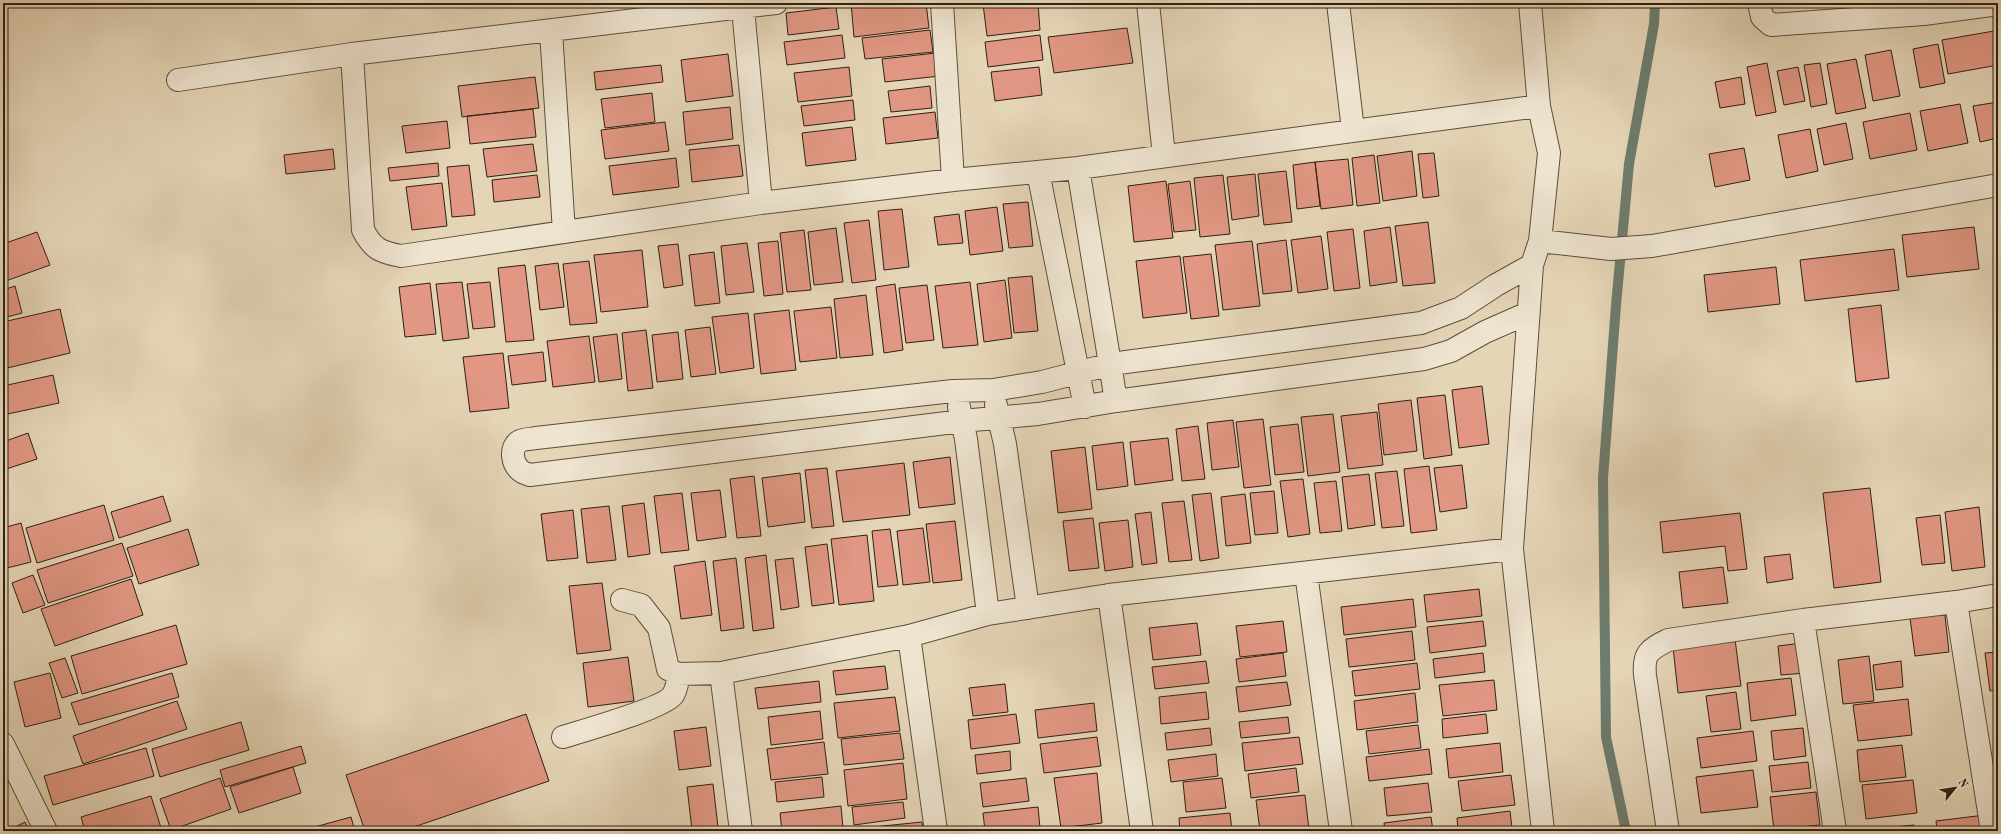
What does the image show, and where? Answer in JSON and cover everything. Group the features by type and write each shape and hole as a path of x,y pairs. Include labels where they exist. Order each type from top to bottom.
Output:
{"street":[{"path":"178,80 352,54 776,3"},
{"path":"942,3 953,180"},
{"path":"1148,3 1164,156"},
{"path":"1338,3 1353,130"},
{"path":"1530,3 1539,106 1549,153 1540,241 1532,265 1512,549 1543,831"},
{"path":"1759,3 1762,17 1771,25 1923,8 1998,4"},
{"path":"743,8 761,203"},
{"path":"551,31 564,232"},
{"path":"352,54 363,230 370,244 382,252 401,256 761,203 953,180 1078,168 1539,106"},
{"path":"1078,168 1116,401"},
{"path":"1038,172 1085,407"},
{"path":"1540,241 1611,249 1652,246 1998,185"},
{"path":"1528,313 1485,332 1451,351 1424,359 1116,401 1085,407 530,475 521,471 514,464 512,451 514,446 520,441 536,438 953,391 993,390 1042,382 1111,364 1421,323 1461,308 1496,285 1532,265"},
{"path":"993,390 1005,444 1028,608"},
{"path":"953,391 966,439 988,614"},
{"path":"622,600 641,605 656,623 659,628 668,669 678,674 721,673 909,636 988,614 1109,595 1512,549"},
{"path":"1306,573 1341,831"},
{"path":"1109,595 1142,831"},
{"path":"1668,831 1644,661 1646,656 1653,648 1668,640 1803,620 1956,602 1998,595"},
{"path":"1956,602 1992,831"},
{"path":"1803,620 1835,831"},
{"path":"909,636 936,831"},
{"path":"721,673 741,831"},
{"path":"563,737 652,707 672,696 678,684 678,674"},
{"path":"3,744 46,831"}],"building":[{"path":"851,3 926,3 929,28 854,37"},
{"path":"1038,3 1040,30 987,36 983,4"},
{"path":"836,7 839,29 788,35 786,13"},
{"path":"1127,28 1133,63 1054,73 1048,37"},
{"path":"930,30 933,52 865,59 862,38"},
{"path":"1994,31 1998,51 1998,65 1948,74 1942,40"},
{"path":"842,35 845,58 787,65 784,42"},
{"path":"1040,35 1043,60 988,67 985,42"},
{"path":"1938,44 1945,83 1920,88 1913,49"},
{"path":"1891,50 1900,96 1873,101 1865,55"},
{"path":"936,53 940,76 885,82 882,59"},
{"path":"728,54 733,96 686,102 681,60"},
{"path":"1856,59 1866,108 1836,114 1827,64"},
{"path":"1767,63 1776,112 1756,116 1747,67"},
{"path":"1820,63 1827,104 1811,107 1804,65"},
{"path":"661,65 663,82 596,90 594,72"},
{"path":"849,67 852,96 798,102 794,73"},
{"path":"1039,67 1042,95 995,101 991,72"},
{"path":"1798,67 1805,101 1784,105 1777,71"},
{"path":"535,77 539,108 462,117 458,86"},
{"path":"1741,77 1745,104 1720,108 1715,82"},
{"path":"930,86 932,108 891,112 888,91"},
{"path":"652,93 655,122 605,128 601,99"},
{"path":"853,100 855,120 804,126 801,106"},
{"path":"1998,102 1998,138 1980,142 1973,106"},
{"path":"1960,104 1968,143 1928,151 1920,111"},
{"path":"730,107 733,139 686,145 683,112"},
{"path":"533,109 536,137 470,144 467,116"},
{"path":"935,112 938,138 886,144 883,118"},
{"path":"1910,113 1917,150 1870,159 1863,122"},
{"path":"447,121 450,148 406,153 402,126"},
{"path":"665,122 669,151 605,159 601,130"},
{"path":"1846,123 1853,159 1824,165 1817,129"},
{"path":"852,127 856,160 806,166 802,133"},
{"path":"1810,129 1818,171 1786,178 1778,135"},
{"path":"533,144 537,171 487,177 483,149"},
{"path":"739,145 743,176 692,182 689,150"},
{"path":"1744,148 1750,180 1715,187 1709,154"},
{"path":"333,149 335,169 286,174 284,155"},
{"path":"1412,151 1417,196 1383,201 1377,156"},
{"path":"1434,153 1439,196 1423,198 1418,154"},
{"path":"1374,155 1380,203 1357,206 1352,158"},
{"path":"676,158 679,187 613,195 609,166"},
{"path":"1348,159 1353,205 1321,209 1315,162"},
{"path":"1315,162 1320,206 1297,209 1293,165"},
{"path":"438,163 439,176 390,181 388,168"},
{"path":"469,165 475,215 452,217 447,167"},
{"path":"1286,171 1292,222 1264,225 1258,174"},
{"path":"1255,174 1259,216 1232,220 1227,177"},
{"path":"537,175 540,197 494,202 492,180"},
{"path":"1223,175 1230,234 1200,237 1194,178"},
{"path":"1166,181 1173,238 1134,242 1128,186"},
{"path":"1190,181 1196,230 1174,232 1168,184"},
{"path":"442,183 447,226 412,230 406,187"},
{"path":"1028,202 1033,246 1009,248 1003,204"},
{"path":"997,207 1003,251 970,255 965,211"},
{"path":"902,209 909,267 884,270 878,211"},
{"path":"959,214 963,243 938,245 934,217"},
{"path":"869,220 876,280 852,283 844,223"},
{"path":"1428,222 1435,283 1403,286 1395,226"},
{"path":"1390,227 1397,282 1370,286 1364,231"},
{"path":"1974,227 1979,269 1907,277 1902,235"},
{"path":"836,228 843,282 814,285 808,232"},
{"path":"1353,229 1360,288 1334,291 1327,232"},
{"path":"804,230 811,290 787,292 780,233"},
{"path":"37,232 50,265 3,282 3,244"},
{"path":"1321,236 1328,289 1298,293 1291,240"},
{"path":"1286,240 1292,291 1263,294 1257,244"},
{"path":"778,241 783,294 764,296 758,243"},
{"path":"1252,241 1260,306 1223,310 1215,245"},
{"path":"747,243 754,292 726,295 721,246"},
{"path":"678,244 683,285 664,288 658,246"},
{"path":"1894,249 1899,290 1805,301 1800,260"},
{"path":"642,250 648,307 601,312 594,255"},
{"path":"714,252 720,303 695,306 689,255"},
{"path":"1211,254 1219,316 1191,319 1183,257"},
{"path":"1180,256 1187,313 1143,318 1136,261"},
{"path":"589,261 597,323 570,325 563,264"},
{"path":"558,263 564,307 540,310 535,266"},
{"path":"525,265 534,340 506,342 498,268"},
{"path":"1776,267 1780,304 1708,312 1704,275"},
{"path":"1032,276 1038,331 1014,333 1008,278"},
{"path":"1005,280 1012,338 984,342 977,284"},
{"path":"462,282 469,338 443,341 436,284"},
{"path":"490,282 495,327 473,329 467,284"},
{"path":"970,282 978,345 943,348 935,286"},
{"path":"430,283 436,334 405,337 399,287"},
{"path":"895,284 903,350 884,353 876,287"},
{"path":"927,285 934,340 906,343 899,288"},
{"path":"15,286 22,313 3,318 3,290"},
{"path":"866,295 873,355 840,358 834,299"},
{"path":"1881,305 1889,378 1856,382 1848,309"},
{"path":"831,307 837,358 800,362 794,311"},
{"path":"60,309 70,353 3,369 3,322"},
{"path":"789,310 796,370 761,374 754,314"},
{"path":"748,313 754,368 720,373 712,317"},
{"path":"710,327 716,374 691,377 685,330"},
{"path":"646,330 653,388 628,391 622,333"},
{"path":"678,332 683,379 657,382 652,335"},
{"path":"617,334 622,379 599,382 593,337"},
{"path":"589,336 595,382 553,387 547,341"},
{"path":"543,352 546,381 512,385 508,356"},
{"path":"503,353 509,408 470,412 463,357"},
{"path":"53,375 59,403 3,415 3,386"},
{"path":"1482,386 1489,444 1459,448 1452,390"},
{"path":"1445,395 1452,455 1424,459 1417,398"},
{"path":"1411,400 1417,451 1384,455 1378,404"},
{"path":"1377,412 1383,465 1348,469 1341,416"},
{"path":"1333,414 1340,472 1308,476 1301,417"},
{"path":"1263,419 1271,485 1244,488 1236,422"},
{"path":"1233,420 1239,467 1212,470 1207,423"},
{"path":"1298,424 1304,472 1275,475 1270,427"},
{"path":"1198,426 1205,479 1182,481 1176,429"},
{"path":"28,433 37,459 3,470 3,442"},
{"path":"1168,438 1173,480 1135,485 1130,442"},
{"path":"1123,442 1128,486 1097,490 1092,446"},
{"path":"1085,447 1092,509 1058,513 1051,451"},
{"path":"950,457 955,504 919,508 913,462"},
{"path":"904,463 910,515 843,522 836,471"},
{"path":"1462,465 1467,508 1440,512 1434,468"},
{"path":"1429,466 1437,530 1411,533 1404,469"},
{"path":"827,468 834,526 812,528 805,470"},
{"path":"1397,471 1404,526 1382,528 1375,473"},
{"path":"800,473 805,522 768,527 762,478"},
{"path":"1369,474 1375,525 1348,529 1342,477"},
{"path":"754,476 761,536 737,538 730,479"},
{"path":"1303,479 1310,534 1288,537 1280,481"},
{"path":"1336,481 1342,531 1320,533 1314,483"},
{"path":"1870,488 1881,582 1834,588 1823,493"},
{"path":"720,490 726,537 697,541 691,493"},
{"path":"1274,491 1278,533 1255,535 1250,493"},
{"path":"682,493 689,550 661,553 654,496"},
{"path":"1211,493 1219,558 1200,561 1192,495"},
{"path":"1245,494 1251,543 1226,546 1221,497"},
{"path":"163,496 171,521 119,538 111,512"},
{"path":"1184,501 1192,560 1169,562 1162,503"},
{"path":"644,503 650,554 628,557 622,506"},
{"path":"104,505 114,540 37,563 26,528"},
{"path":"609,506 616,560 587,563 581,509"},
{"path":"1979,507 1985,567 1952,571 1945,512"},
{"path":"1995,509 1998,509 1998,536"},
{"path":"573,510 578,558 547,561 541,514"},
{"path":"1151,512 1157,563 1142,565 1135,514"},
{"path":"1740,513 1747,569 1728,571 1725,546 1663,553 1660,522"},
{"path":"1940,515 1945,563 1922,565 1916,518"},
{"path":"1093,518 1099,568 1069,571 1063,521"},
{"path":"1128,520 1133,567 1105,571 1099,523"},
{"path":"955,521 962,580 933,583 926,524"},
{"path":"21,523 31,562 3,569 3,528"},
{"path":"923,528 930,582 903,585 897,531"},
{"path":"188,529 199,565 139,584 127,548"},
{"path":"890,529 898,585 878,587 872,531"},
{"path":"867,535 874,601 839,605 831,539"},
{"path":"122,543 133,576 48,603 37,570"},
{"path":"827,544 834,603 812,606 805,547"},
{"path":"1790,554 1793,579 1767,583 1764,557"},
{"path":"766,555 774,628 753,631 745,558"},
{"path":"736,558 744,628 721,631 713,561"},
{"path":"793,558 799,607 781,610 775,560"},
{"path":"705,561 712,615 681,619 674,566"},
{"path":"1723,567 1728,603 1683,608 1679,572"},
{"path":"33,575 45,605 23,613 12,583"},
{"path":"131,579 143,615 55,646 41,609"},
{"path":"602,583 611,650 577,654 569,586"},
{"path":"1479,589 1482,616 1427,622 1424,595"},
{"path":"1413,599 1416,627 1344,635 1341,607"},
{"path":"1994,602 1998,602 1998,632"},
{"path":"1944,606 1949,652 1915,656 1909,610"},
{"path":"1283,621 1287,652 1240,657 1236,626"},
{"path":"1483,621 1486,646 1430,653 1427,627"},
{"path":"1197,623 1201,655 1153,660 1149,628"},
{"path":"176,625 187,664 82,694 71,656"},
{"path":"1412,631 1415,660 1349,667 1346,639"},
{"path":"1735,639 1741,686 1678,693 1673,647"},
{"path":"1802,643 1806,673 1781,675 1778,646"},
{"path":"1998,652 1998,690 1990,691 1985,653"},
{"path":"1283,653 1286,676 1239,682 1236,659"},
{"path":"1483,653 1485,672 1435,678 1433,659"},
{"path":"1869,656 1874,701 1843,704 1838,660"},
{"path":"628,657 634,701 588,707 583,663"},
{"path":"65,658 78,693 62,698 49,663"},
{"path":"1206,661 1209,683 1155,689 1152,667"},
{"path":"1901,661 1903,687 1876,690 1873,665"},
{"path":"1417,663 1420,689 1355,696 1352,671"},
{"path":"885,666 888,689 836,695 833,671"},
{"path":"50,673 61,718 25,727 14,682"},
{"path":"172,673 179,697 79,725 71,703"},
{"path":"1791,678 1796,715 1751,721 1747,683"},
{"path":"1494,680 1497,710 1443,716 1439,685"},
{"path":"819,681 821,702 758,709 755,688"},
{"path":"1287,682 1291,705 1239,712 1236,687"},
{"path":"1005,684 1008,712 973,716 969,688"},
{"path":"1206,692 1209,719 1161,724 1159,697"},
{"path":"1736,692 1741,729 1711,732 1706,696"},
{"path":"1415,693 1418,722 1357,730 1354,701"},
{"path":"895,697 900,731 838,738 834,703"},
{"path":"1908,699 1912,735 1858,741 1853,705"},
{"path":"177,701 187,729 83,764 73,736"},
{"path":"1094,703 1097,731 1038,738 1035,710"},
{"path":"820,711 823,739 771,745 768,717"},
{"path":"526,714 549,781 402,831 365,831 346,775"},
{"path":"1016,714 1020,743 971,749 968,720"},
{"path":"1486,714 1488,733 1443,738 1442,719"},
{"path":"1288,717 1290,733 1241,738 1239,722"},
{"path":"241,722 249,750 160,777 152,749"},
{"path":"1418,725 1421,748 1369,754 1366,731"},
{"path":"706,727 711,766 679,770 674,731"},
{"path":"1210,728 1212,745 1167,750 1165,733"},
{"path":"1803,728 1806,756 1774,760 1771,731"},
{"path":"1753,731 1757,761 1701,768 1697,738"},
{"path":"900,733 904,759 844,765 841,739"},
{"path":"1097,737 1101,766 1044,773 1040,744"},
{"path":"1299,737 1303,764 1245,771 1242,743"},
{"path":"824,742 828,774 771,780 767,749"},
{"path":"1500,743 1503,772 1449,778 1446,749"},
{"path":"1902,745 1906,777 1860,782 1857,750"},
{"path":"301,746 306,763 225,787 220,770"},
{"path":"146,748 154,776 53,805 44,776"},
{"path":"1429,749 1432,774 1369,781 1366,757"},
{"path":"1010,751 1011,770 977,774 975,755"},
{"path":"1216,754 1218,776 1171,782 1168,760"},
{"path":"1808,762 1811,788 1772,792 1769,766"},
{"path":"903,763 907,799 848,806 844,770"},
{"path":"293,767 301,793 239,813 230,787"},
{"path":"1296,768 1299,792 1251,798 1248,774"},
{"path":"1753,770 1758,807 1701,813 1696,777"},
{"path":"1097,773 1102,823 1061,828 1054,778"},
{"path":"1511,775 1515,805 1462,811 1458,781"},
{"path":"822,777 824,797 777,802 775,782"},
{"path":"220,778 231,809 171,830 160,799"},
{"path":"1026,778 1029,801 983,807 980,783"},
{"path":"1222,778 1226,808 1186,812 1183,782"},
{"path":"1913,780 1917,813 1866,819 1862,785"},
{"path":"1428,783 1432,812 1387,816 1384,788"},
{"path":"713,784 718,827 692,830 687,787"},
{"path":"1816,792 1820,825 1774,830 1770,797"},
{"path":"1305,795 1309,830 1260,831 1256,800"},
{"path":"151,796 162,831 85,831 81,817"},
{"path":"903,802 905,818 854,825 852,807"},
{"path":"841,806 843,828 814,831 782,831 780,813"},
{"path":"1038,807 1040,828 985,831 983,813"},
{"path":"1510,811 1512,828 1483,831 1458,831 1457,818"},
{"path":"1230,813 1232,831 1180,831 1179,818"},
{"path":"1985,815 1987,831 1937,831 1936,821"},
{"path":"351,817 355,831 300,831"},
{"path":"1431,817 1433,831 1385,831 1384,823"},
{"path":"25,822 30,831 7,831"},
{"path":"922,822 923,831 863,831 863,828"},
{"path":"1914,825 1915,831 1873,831 1873,829"}],"waterway":[{"path":"1626,831 1606,737 1603,478 1616,305 1629,164 1654,24 1655,3"}]}
